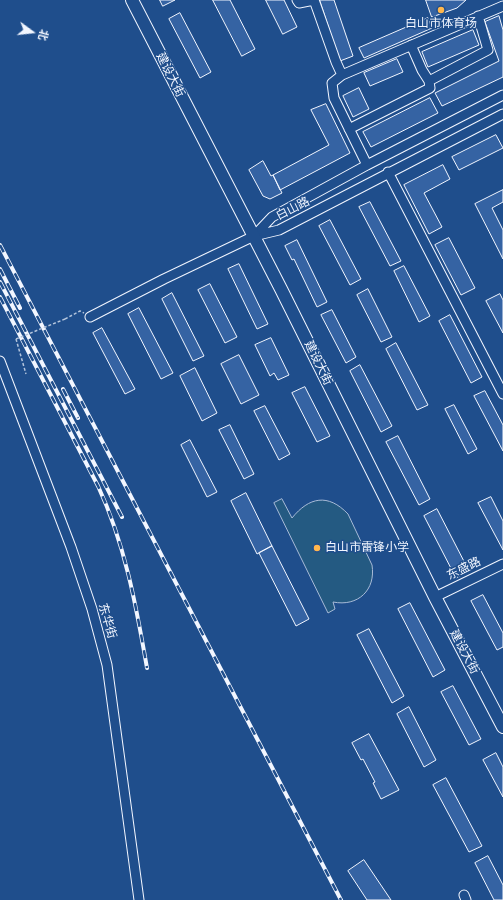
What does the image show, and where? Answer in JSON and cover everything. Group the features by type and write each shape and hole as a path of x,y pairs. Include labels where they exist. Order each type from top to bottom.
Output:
{"main road":[{"name":"建设大街","path":"132,0 281,289 435,597 503,727"}],"street":[{"path":"297,0 299,3 314,0 342,75"},
{"path":"367,165 334,98 332,83 342,75 503,6"},
{"path":"430,81 488,50 478,16"},
{"path":"349,129 430,88 430,81 422,70 411,45"},
{"path":"254,236 272,217 367,165 503,94"},
{"name":"白山路","path":"90,317 164,279 254,236 279,230 388,172 503,114"},
{"path":"388,172 503,394"},
{"name":"东华街","path":"0,361 73,554 92,609 107,665 139,900"},
{"name":"东盛路","path":"435,597 503,564"}],"path":[{"path":"26,374 16,339 80,311 90,317"}],"shaded area":[{"path":"282,499 292,518 305,506 319,500 326,500 333,503 341,507 348,514 372,565 371,582 363,595 350,602 333,602 335,609 328,613 274,503"}],"building":[{"path":"160,0 175,0 163,6"},
{"path":"213,0 230,0 255,49 242,56"},
{"path":"266,0 284,0 297,27 283,34"},
{"path":"320,0 334,0 353,56 340,61"},
{"name":"白山市体育场","path":"426,0 466,0 457,8 432,17"},
{"path":"180,13 211,72 200,78 169,19"},
{"path":"499,16 503,30 503,77 442,106 435,93 499,61 485,22"},
{"path":"428,18 432,28 364,58 359,48"},
{"path":"473,30 479,45 428,67 422,52"},
{"path":"397,59 403,72 370,86 364,73"},
{"path":"359,88 369,109 353,117 343,96"},
{"path":"430,98 438,113 371,147 363,132"},
{"path":"326,104 350,153 280,190 273,175 329,145 311,110"},
{"path":"496,135 503,148 459,170 452,157"},
{"path":"263,161 271,176 273,175 282,193 270,199 263,196 249,170"},
{"path":"443,165 450,179 424,193 442,227 429,234 404,185"},
{"path":"503,190 503,202 492,208 503,230 503,259 475,204"},
{"path":"370,202 401,261 390,266 359,207"},
{"path":"330,220 361,279 350,285 319,226"},
{"path":"449,238 475,288 461,295 435,245"},
{"path":"297,240 327,302 317,307 294,259 292,260 285,246"},
{"path":"239,264 268,324 257,329 228,269"},
{"path":"404,266 430,316 419,322 394,271"},
{"path":"210,284 237,337 225,343 198,290"},
{"path":"368,289 392,337 381,342 357,295"},
{"path":"172,293 204,356 193,361 162,299"},
{"path":"500,294 503,300 503,333 486,301"},
{"path":"139,308 173,373 161,379 128,314"},
{"path":"332,310 356,357 346,363 321,315"},
{"path":"450,315 482,377 471,383 439,321"},
{"path":"102,328 135,389 125,394 93,333"},
{"path":"271,338 289,375 278,380 274,373 270,376 255,345"},
{"path":"396,343 428,405 417,410 386,349"},
{"path":"239,355 259,395 241,404 221,364"},
{"path":"360,365 392,426 381,432 350,371"},
{"path":"195,368 217,413 202,421 180,376"},
{"path":"305,387 330,436 317,442 292,393"},
{"path":"485,391 503,425 503,451 474,396"},
{"path":"454,405 477,449 468,454 445,409"},
{"path":"265,406 290,454 279,460 254,411"},
{"path":"230,425 254,474 244,479 219,430"},
{"path":"398,436 430,499 419,505 386,442"},
{"path":"190,440 217,492 207,497 181,445"},
{"path":"246,493 272,546 257,554 231,501"},
{"path":"491,497 503,521 503,550 478,503"},
{"path":"437,509 469,571 456,578 424,516"},
{"path":"272,546 309,619 296,626 259,553"},
{"path":"483,595 503,633 503,647 497,650 471,601"},
{"path":"410,603 445,670 433,677 398,609"},
{"path":"369,629 404,696 392,703 357,635"},
{"path":"453,686 481,739 469,745 441,692"},
{"path":"409,707 436,760 424,767 397,714"},
{"path":"369,734 399,790 381,799 373,783 375,782 363,759 361,760 352,743"},
{"path":"496,753 503,767 503,797 483,760"},
{"path":"446,778 482,846 469,852 433,785"},
{"path":"488,856 503,885 503,900 494,900 475,863"},
{"path":"364,860 391,900 367,900 348,871"}],"railway":[{"path":"0,245 341,900"},
{"path":"0,269 20,308"},
{"path":"0,282 122,517"},
{"path":"0,297 98,486 116,530 128,575 147,668"},
{"path":"63,389 78,418"}],"place":[{"name":"白山市体育场","path":"441,10"},
{"name":"白山市雷锋小学","path":"317,548"}]}
